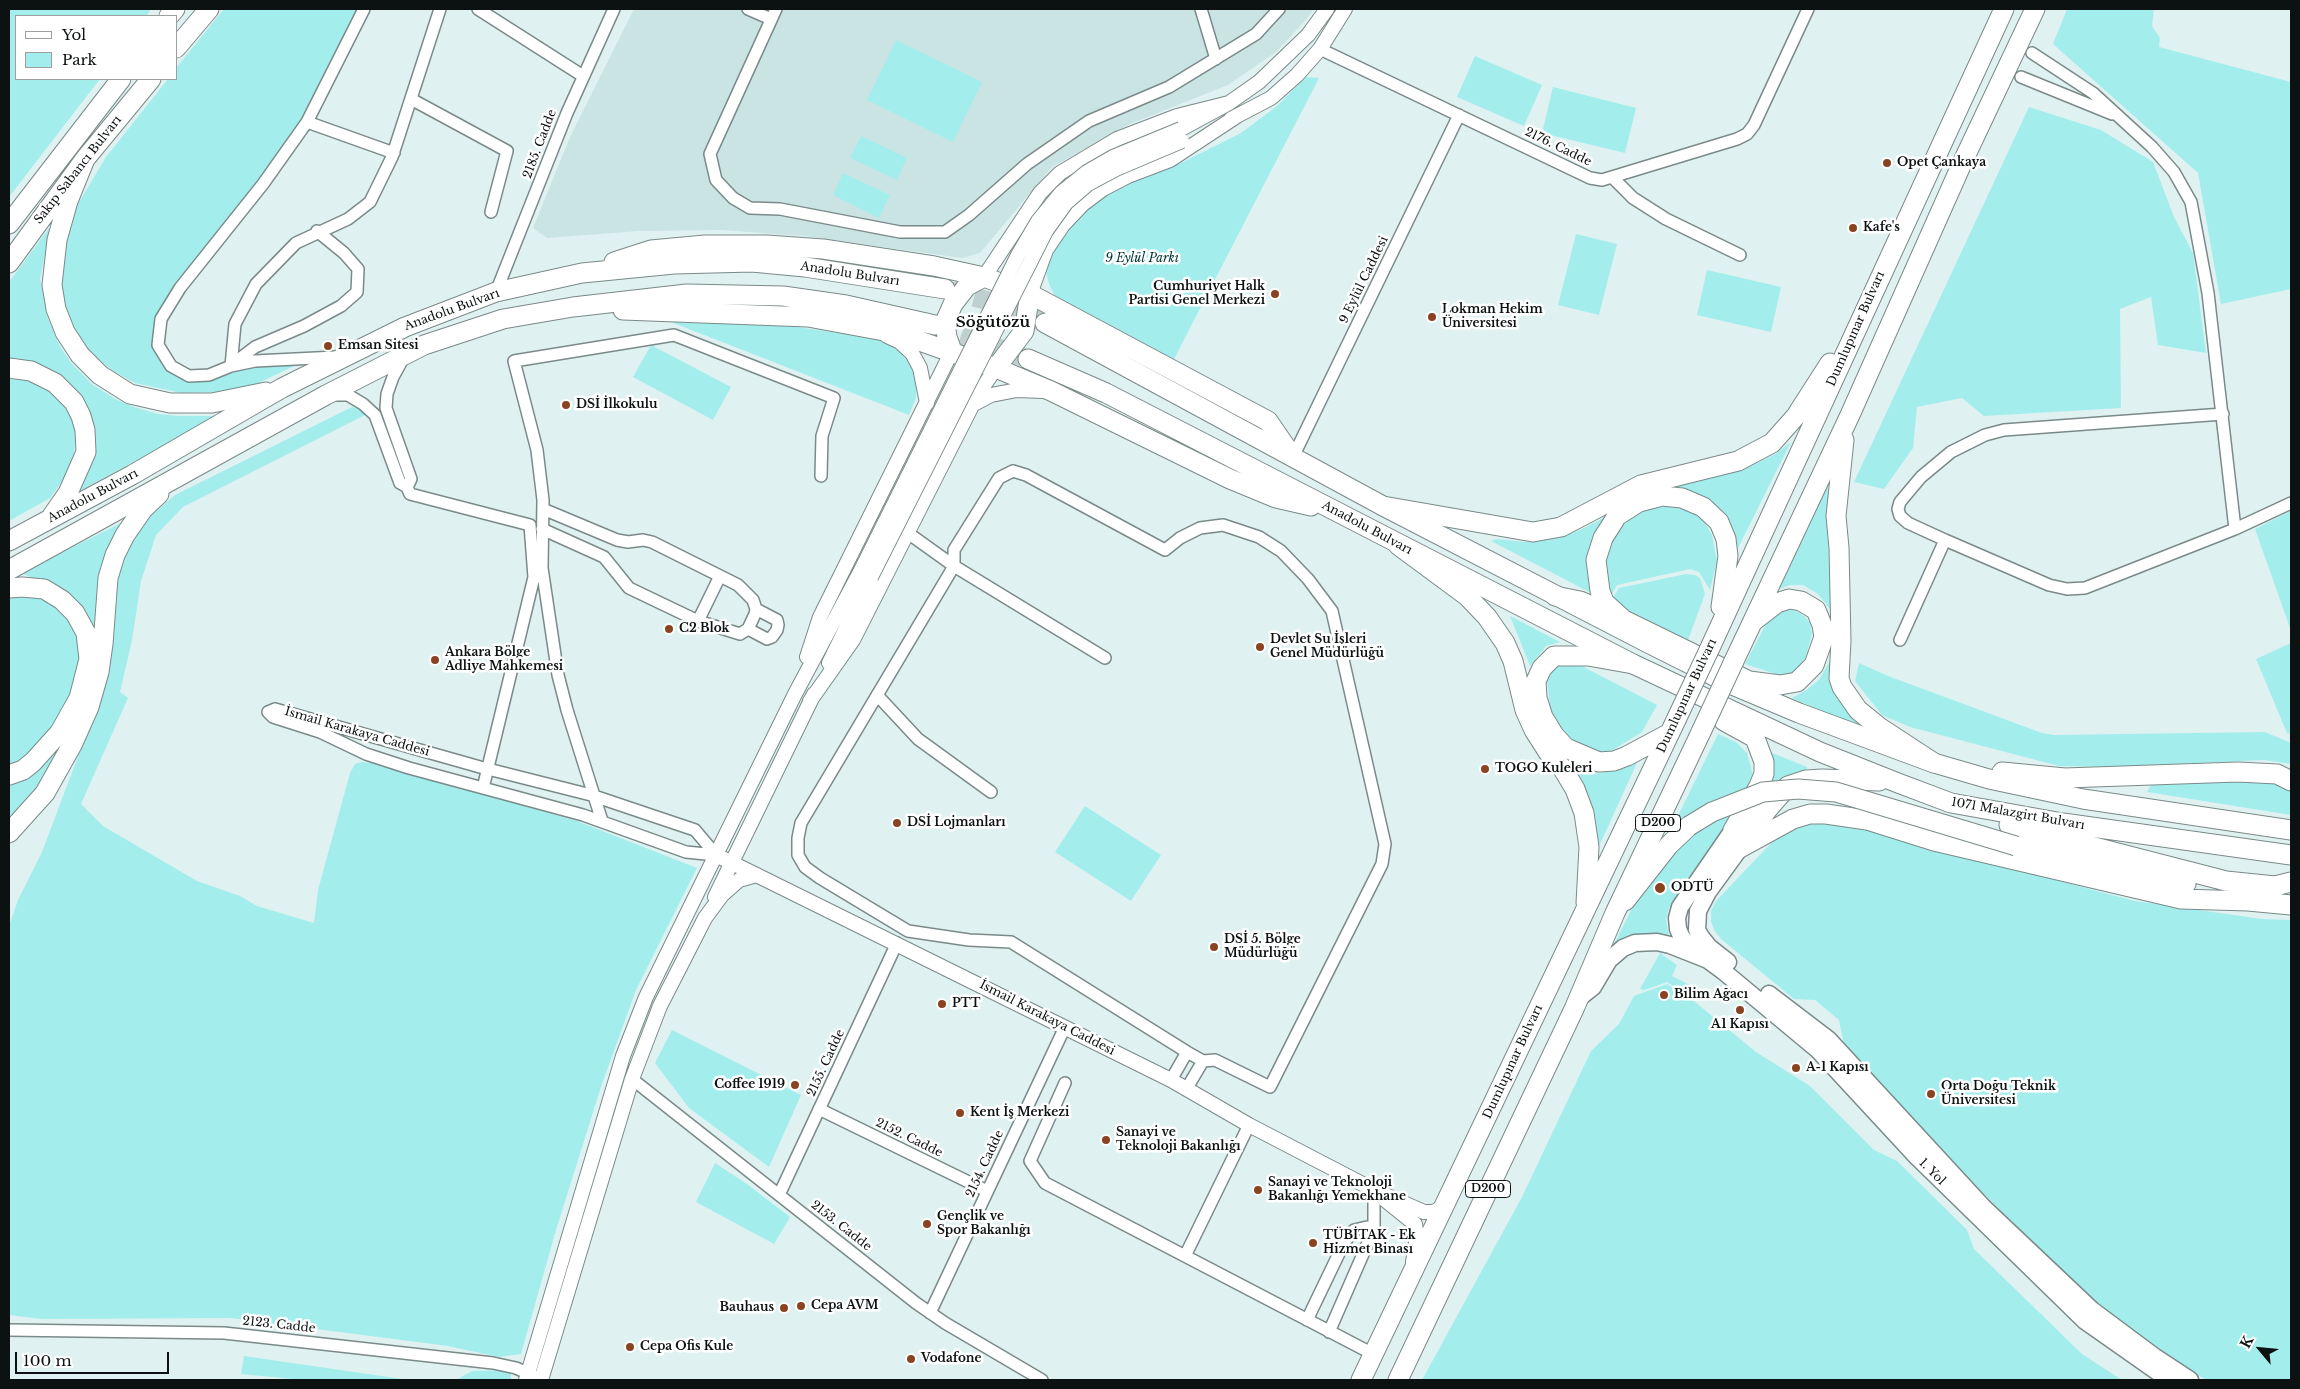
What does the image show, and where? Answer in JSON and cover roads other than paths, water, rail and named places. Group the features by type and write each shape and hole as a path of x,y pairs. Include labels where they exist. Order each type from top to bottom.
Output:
{"main road":[{"path":"178,41 202,9"},
{"path":"178,46 209,9"},
{"name":"Dumlupınar Bulvarı","path":"1361,1380 1709,650 1867,307 1904,221 2004,9"},
{"path":"1752,623 1846,424 1964,159 2035,9"},
{"name":"Sakıp Sabancı Bulvarı","path":"9,224 120,80"},
{"name":"Sakıp Sabancı Bulvarı","path":"9,262 85,158 149,81"},
{"path":"85,158 68,201 57,240 52,285 56,309 65,332 80,355 100,375 130,394 170,403 212,403 282,388"},
{"path":"582,273 651,250 705,245 767,245 823,249 934,266 984,277 1030,294 1268,421 1293,457"},
{"name":"Anadolu Bulvarı","path":"9,541 132,475 282,388 405,327 496,292 582,273 674,264 752,262 805,266 945,289"},
{"path":"952,351 947,337 945,322 953,304 967,286 984,277"},
{"name":"Anadolu Bulvarı","path":"9,570 326,395 424,345 504,319 573,307 687,294 783,296 846,305 935,325"},
{"path":"996,368 1024,331 1030,294"},
{"path":"573,307 808,317 900,334 952,351 1051,391 1230,479 1276,498 1337,512"},
{"path":"1383,506 1533,532 1561,527 1640,485 1738,461 1772,443 1796,416 1867,307"},
{"path":"1045,323 1383,506 1555,596 1580,601 1624,620 1749,681 1780,685 1797,682 1814,665 1824,637 1822,624 1816,610 1801,601 1789,599 1778,603 1752,623"},
{"name":"Anadolu Bulvarı","path":"1028,359 1106,393 1398,545 1654,675 1704,698"},
{"path":"9,368 31,371 55,384 74,402 83,423 86,452 68,493 51,518"},
{"path":"1846,424 1836,516 1839,548 1841,641 1839,678 1842,687 1858,710 1878,727 1934,763 2065,778 2238,772 2277,774 2291,781"},
{"path":"9,833 45,793 63,763 89,707 99,672 104,644 108,578 115,555 143,509 180,476"},
{"path":"1624,620 1604,602 1600,591 1596,560 1603,538 1617,516 1639,502 1662,496 1682,498 1703,507 1719,522 1726,539 1728,556 1718,628"},
{"path":"1398,545 1467,596 1488,617 1504,643 1513,661 1525,710 1534,730 1548,752 1564,769 1575,789 1584,813 1589,847 1586,910"},
{"path":"9,588 22,587 44,590 62,600 75,613 86,633 89,659 79,698 60,732 33,762 23,770 9,775"},
{"name":"1071 Malazgirt Bulvarı","path":"1555,596 1711,674 1767,699 1934,763 1989,779 2083,799 2291,830"},
{"name":"D200","path":"1398,1380 1579,998 1615,913 1752,623"},
{"path":"1633,664 1588,656 1554,656 1542,668 1536,681 1537,698 1543,717 1554,735 1566,748 1582,756 1599,762 1614,761 1627,756 1673,726"},
{"path":"1654,675 1661,690 1755,738 1764,762 1764,774 1753,799 1686,896 1677,918 1682,938 1708,952 1772,996 1792,1019"},
{"path":"1749,681 1767,699"},
{"name":"1071 Malazgirt Bulvarı","path":"1704,698 1820,752 1952,803 2063,823 2291,855"},
{"path":"1755,738 1777,732"},
{"path":"1708,952 1698,930 1698,911 1708,892 1767,810 1788,786 1806,780 1840,778 1898,783"},
{"path":"1615,913 1670,845 1689,826 1712,812 1762,792 1798,789 1836,792 2016,846 2194,885 2248,901"},
{"path":"1952,803 2007,824 2226,881 2275,886 2291,882"},
{"path":"1740,848 1793,819 1810,814 1826,814 1867,820 1934,841 2181,899 2248,901 2291,906"},
{"path":"1579,998 1593,987 1609,960 1623,948 1635,943 1657,942 1708,952"},
{"name":"1. Yol","path":"1708,952 1723,971 1792,1019 1828,1039 1953,1184 2085,1321 2169,1380"},
{"name":"1. Yol","path":"1953,1184 1983,1207 2092,1310 2155,1357 2190,1380"}],"street":[{"path":"345,356 254,361 230,366 209,375 188,376 171,366 158,346 161,318 180,288 263,184 307,122 364,9"},
{"path":"230,366 235,324 256,284 296,243 318,231 348,219 370,202 394,153 440,9"},
{"path":"478,9 584,76"},
{"name":"2185. Cadde","path":"496,292 567,113 614,9"},
{"path":"748,9 774,14 710,154 716,180 733,198 750,208 780,209 900,232 945,232 970,215 1028,164 1089,121 1169,87 1256,34 1279,9"},
{"path":"1201,9 1216,59"},
{"path":"541,1380 632,1079 660,1006 742,843 810,700 866,575 991,323 1046,231 1066,203 1088,184 1181,135 1259,82 1285,60 1308,35 1327,9"},
{"path":"1030,294 1046,250 1063,225 1083,204 1103,189 1170,160 1238,116 1271,98 1297,75 1320,49 1344,9"},
{"name":"2176. Cadde","path":"1320,49 1590,178 1602,180 1737,139 1747,134 1754,125 1808,9"},
{"path":"2032,53 2094,93 2152,147 2174,172 2191,202 2208,293 2235,529"},
{"path":"2022,77 2116,115"},
{"path":"411,99 507,151 491,212"},
{"path":"984,277 1040,193 1060,173 1117,138 1177,116 1229,103"},
{"path":"1181,135 1238,116"},
{"name":"9 Eylül Caddesi","path":"1293,457 1459,116"},
{"path":"307,122 394,153"},
{"path":"1613,178 1633,198 1666,219 1740,255"},
{"path":"230,366 254,347 304,326 341,306 357,292 358,269 344,253 318,231"},
{"path":"870,328 900,342 912,353 920,368 928,403"},
{"path":"602,821 558,675 542,568 542,509 537,450 514,361 674,335 834,398 822,436 821,476"},
{"path":"795,694 820,617 928,403 952,351"},
{"path":"406,355 393,378 387,394 386,408 411,479 407,487"},
{"path":"810,700 853,640 984,383 996,368"},
{"path":"972,406 991,395 1017,390 1051,391"},
{"path":"326,395 348,395 363,404 375,415 400,483 407,487 410,494 530,525 534,577 483,788"},
{"path":"2223,414 2004,430 1967,442 1951,452 1921,477 1904,495 1898,509 1900,516 1908,523 1945,540 2048,585 2067,589 2084,588 2235,529 2291,503"},
{"path":"1013,471 1026,475 1165,550 1180,538 1200,528 1223,525 1259,537 1281,551 1308,579 1332,611 1385,844 1382,864 1270,1087 1215,1060 1203,1061 1011,942 969,940 908,931 805,867 798,855 798,838 801,823 877,695 954,566 954,550 999,478 1013,471"},
{"path":"542,509 622,542 643,540 652,542 743,589 753,600 756,610 748,629 736,634 698,621 629,588 604,557 580,544 542,530"},
{"path":"908,533 954,566 1105,658"},
{"path":"1900,640 1945,540"},
{"path":"527,1377 623,1056 646,997 795,694 866,575"},
{"path":"698,621 720,576"},
{"path":"748,629 767,638 772,637 777,630 777,620 756,610"},
{"path":"877,695 918,739 991,792"},
{"name":"İsmail Karakaya Caddesi","path":"716,855 695,830 594,796 488,769 284,711 275,709 268,712 273,717 320,732 366,754 602,821 686,852 716,855 1187,1088 1249,1125 1374,1190 1424,1212 1433,1212 1442,1208 1456,1184"},
{"path":"705,918 722,894 739,880 757,874 746,856 742,843"},
{"name":"2155. Cadde","path":"779,1195 897,943"},
{"name":"2154. Cadde","path":"930,1313 1065,1027"},
{"path":"1171,1080 1187,1052"},
{"path":"1187,1088 1203,1061"},
{"name":"2153. Cadde","path":"632,1079 930,1313 1042,1380"},
{"path":"1065,1083 1030,1162 1045,1183 1373,1354"},
{"name":"2152. Cadde","path":"819,1109 987,1191"},
{"path":"1185,1256 1249,1125"},
{"path":"1329,1332 1374,1229 1374,1190"},
{"name":"İsmail Karakaya Caddesi","path":"1374,1190 1415,1224 1417,1236 1411,1275"},
{"path":"1307,1320 1344,1242 1354,1230 1367,1227 1374,1229"},
{"name":"2123. Cadde","path":"9,1330 224,1333 493,1364 516,1368 527,1377 541,1380"}],"tunnel":[{"path":"947,290 1000,304 1045,323"},
{"path":"935,325 1023,357"}],"place":[{"name":"Opet Çankaya","path":"1887,163"},
{"name":"Kafe's","path":"1853,228"},
{"name":"Cumhuriyet Halk Partisi Genel Merkezi","path":"1275,294"},
{"name":"Lokman Hekim Üniversitesi","path":"1432,317"},
{"name":"Emsan Sitesi","path":"328,346"},
{"name":"DSİ İlkokulu","path":"566,405"},
{"name":"C2 Blok","path":"669,629"},
{"name":"Devlet Su İşleri Genel Müdürlüğü","path":"1260,647"},
{"name":"Ankara Bölge Adliye Mahkemesi","path":"435,660"},
{"name":"TOGO Kuleleri","path":"1485,769"},
{"name":"DSİ Lojmanları","path":"897,823"},
{"name":"ODTÜ","path":"1660,888"},
{"name":"DSİ 5. Bölge Müdürlüğü","path":"1214,947"},
{"name":"Bilim Ağacı","path":"1664,995"},
{"name":"PTT","path":"942,1004"},
{"name":"A1 Kapısı","path":"1740,1010"},
{"name":"A-1 Kapısı","path":"1796,1068"},
{"name":"Coffee 1919","path":"795,1085"},
{"name":"Orta Doğu Teknik Üniversitesi","path":"1931,1094"},
{"name":"Kent İş Merkezi","path":"960,1113"},
{"name":"Sanayi ve Teknoloji Bakanlığı","path":"1106,1140"},
{"name":"Sanayi ve Teknoloji Bakanlığı Yemekhane","path":"1258,1190"},
{"name":"Gençlik ve Spor Bakanlığı","path":"927,1224"},
{"name":"TÜBİTAK - Ek Hizmet Binası","path":"1313,1243"},
{"name":"Cepa AVM","path":"801,1306"},
{"name":"Bauhaus","path":"784,1308"},
{"name":"Cepa Ofis Kule","path":"630,1347"},
{"name":"Vodafone","path":"911,1359"}],"district":[{"name":"Söğütözü","path":"993,323"}],"park label":[{"name":"9 Eylül Parkı","path":"1142,259"}]}
